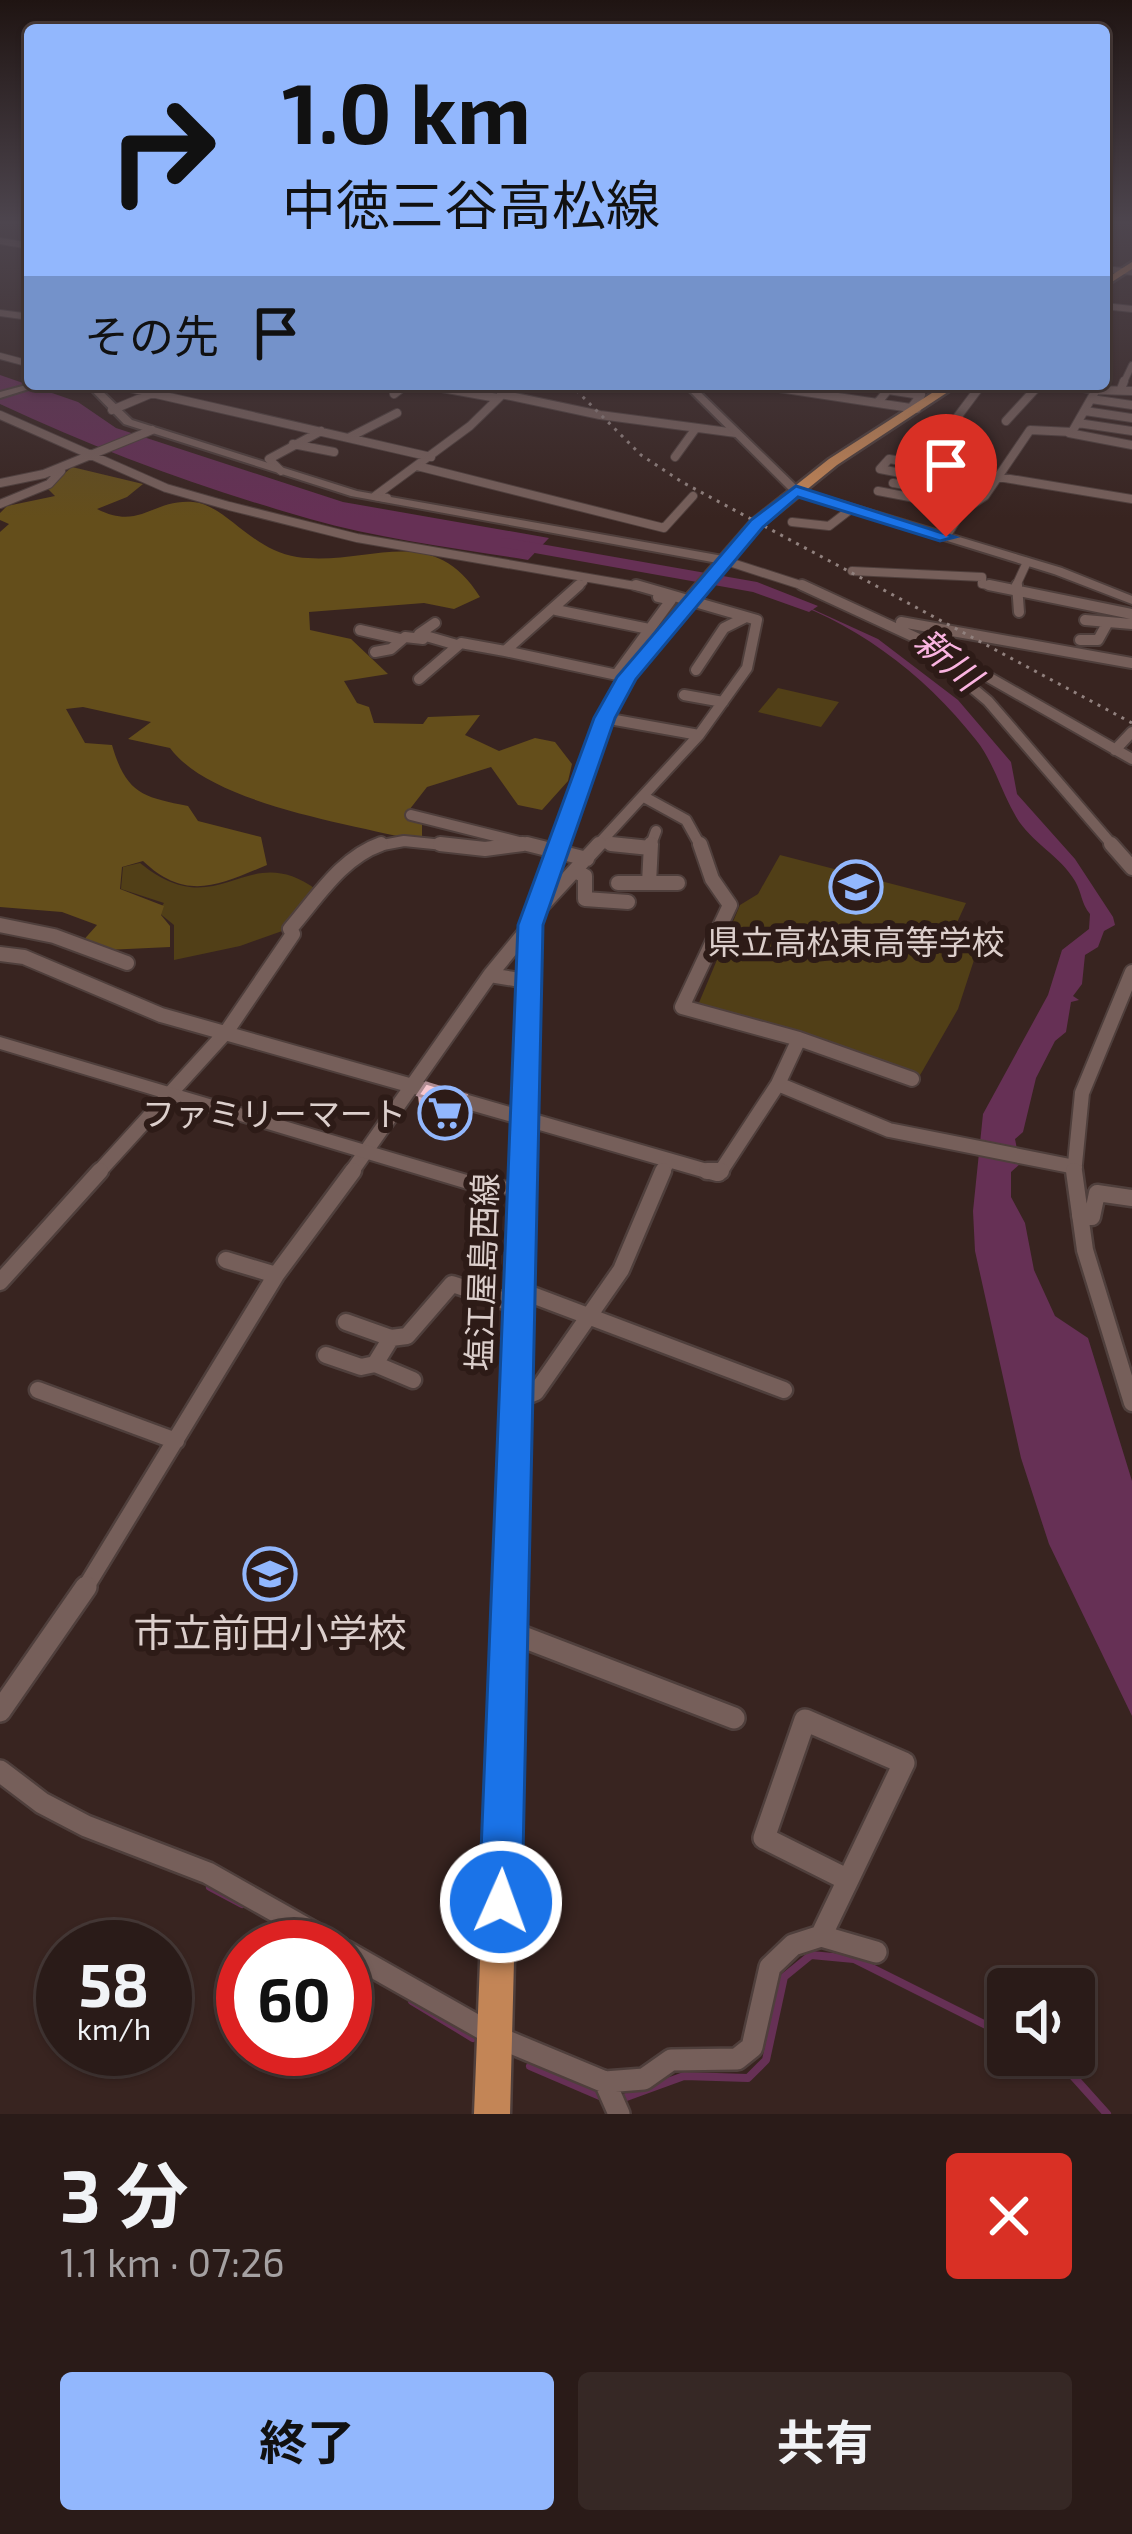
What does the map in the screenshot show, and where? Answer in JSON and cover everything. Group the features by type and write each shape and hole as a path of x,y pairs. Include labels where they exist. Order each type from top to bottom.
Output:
{"main road":[{"name":"塩江屋島西線","path":"492,2114 526,981 532,920 621,676 722,561 796,491 944,390"}],"street":[{"path":"1069,433 1094,395 1126,390 1132,365"},
{"path":"95,390 112,410 148,431 413,506"},
{"path":"141,390 431,457"},
{"path":"112,410 162,390"},
{"path":"394,394 399,390"},
{"path":"460,390 736,433"},
{"path":"506,390 431,457 375,496 722,561 910,625 960,626 979,637 1132,663"},
{"path":"693,390 796,491 1129,596"},
{"path":"794,390 914,408 921,395 888,390 878,402"},
{"path":"958,416 978,390"},
{"path":"1006,421 1034,390"},
{"path":"1078,390 1132,405"},
{"path":"1084,411 1132,418"},
{"path":"221,422 238,412"},
{"path":"350,437 397,413"},
{"path":"0,416 96,453 166,488 325,531 505,566 631,584 692,597 757,620 746,668 723,702 646,798 532,920 276,1275 88,1584 0,1711"},
{"path":"1078,423 1132,431"},
{"path":"675,457 696,428"},
{"path":"946,537 997,478 1030,430 1132,445"},
{"path":"0,483 64,466 148,431"},
{"path":"281,471 269,459 321,431"},
{"path":"293,444 334,452"},
{"path":"944,468 936,480 880,469 889,459 900,458 1132,499"},
{"path":"0,504 49,484 64,466"},
{"path":"416,466 664,528 693,496"},
{"path":"893,483 927,494 981,498"},
{"path":"878,491 967,508"},
{"path":"792,522 830,526 851,509"},
{"path":"1019,612 1016,589 1027,562"},
{"path":"852,571 982,577 982,584 1132,614"},
{"path":"361,629 400,639 505,651 621,676 671,600 583,582 517,575"},
{"path":"556,610 583,582"},
{"path":"505,651 543,612 556,610 650,629"},
{"path":"863,610 1026,695 1132,759"},
{"path":"696,670 724,628 738,618 749,618"},
{"path":"1085,620 1132,624"},
{"path":"423,639 418,634 435,622"},
{"path":"1080,640 1098,640 1108,622"},
{"path":"899,628 988,701 1132,868"},
{"path":"375,652 391,649 400,639"},
{"path":"419,679 457,645"},
{"path":"685,695 723,702"},
{"path":"988,701 1026,695"},
{"path":"604,718 699,734"},
{"path":"1115,750 1132,731"},
{"path":"646,798 695,831 700,854 730,904 682,1007 799,1039 912,1079"},
{"path":"411,815 587,859"},
{"path":"649,883 650,848 656,831"},
{"path":"0,1282 166,1093 227,1031 293,934 290,928 328,882 369,848 403,839 461,850 526,843"},
{"path":"602,843 650,848"},
{"path":"575,871 585,876 586,899 628,902"},
{"path":"618,883 678,883"},
{"path":"0,926 54,936 127,962"},
{"path":"0,954 24,957 161,1015 719,1175 778,1084 799,1039"},
{"path":"1132,972 1082,1092 1075,1168 1080,1216 1132,1403"},
{"path":"490,975 526,981"},
{"path":"0,1043 484,1187 520,1188"},
{"path":"778,1084 864,1122 1075,1168"},
{"path":"514,1401 536,1392 621,1270 668,1160"},
{"path":"1080,1216 1092,1217 1097,1193 1132,1198"},
{"path":"226,1260 276,1275"},
{"path":"346,1322 391,1338 407,1336 422,1313 436,1307 452,1284 590,1317 784,1390"},
{"path":"375,1364 391,1338"},
{"path":"326,1355 361,1367 375,1364 412,1380"},
{"path":"38,1390 176,1441"},
{"path":"508,1631 734,1718"},
{"path":"821,1936 848,1880 904,1763 805,1720 764,1838 848,1880"},
{"path":"0,1771 42,1803 86,1826 208,1873 291,1920"},
{"path":"372,1966 497,2037 605,2082 644,2079 671,2060 736,2059 752,2047 770,1967 793,1945 821,1936 876,1952"},
{"path":"605,2082 619,2114"}],"shaded area":[{"path":"0,375 24,383 24,390 43,390 78,402 116,428 343,502 549,538 528,560 363,532 192,482 0,404"},
{"path":"72,467 143,484 127,497 97,509 112,515 135,516 193,502 216,511 266,546 297,557 397,552 441,559 461,573 480,597 454,609 424,603 309,612 310,630 351,639 388,674 344,681 357,703 369,707 374,723 423,724 428,717 480,715 465,735 499,751 535,738 555,742 572,764 568,781 542,810 518,805 491,767 427,787 406,814 422,824 422,842 250,798 190,768 170,748 128,739 151,722 83,707 66,709 85,743 112,745 123,774 138,790 188,806 198,821 261,837 267,865 203,886 174,882 143,861 122,867 120,889 164,906 161,915 170,926 170,947 106,950 80,944 97,925 62,912 0,907 0,532 9,524 0,520 0,513 7,506 55,496 47,488"},
{"path":"777,593 878,639 958,700 1011,762 1017,794 1075,859 1113,917 1115,925 1085,955 1082,984 1073,996 1079,1000 1071,1002 1066,1032 1055,1041 1036,1078 1023,1132 1015,1139 1020,1164 1011,1172 1011,1197 1025,1223 1034,1270 1055,1316 1088,1338 1132,1481 1132,1716 1049,1544 1021,1458 975,1251 973,1211 983,1114 1048,995 1062,950 1089,929 1090,914 1069,872 1020,823 982,748 933,692 857,633 769,594"},
{"path":"778,688 839,702 821,727 758,712"},
{"path":"780,855 966,903 948,942 966,949 974,960 958,1009 919,1077 698,1005 740,905 758,894"},
{"path":"140,863 168,881 191,887 270,873 292,876 317,890 285,930 240,946 174,960 174,925 158,912 164,903 121,889 123,867"}],"building":[{"path":"426,1083 466,1095 457,1107 418,1095"}],"waterway":[{"name":"新川","path":"507,543 757,587 809,606"},
{"path":"210,1887 242,1904"},
{"path":"618,2100 684,2076 748,2078 766,2060 784,1977 811,1955 854,1959 987,2026"},
{"path":"412,2001 473,2038"},
{"path":"530,2066 607,2099"},
{"path":"1073,2076 1107,2114"}],"railway":[{"path":"576,390 641,455 682,482 1132,723"}],"place":[{"name":"県立高松東高等学校","path":"856,887"},
{"name":"ファミリーマート","path":"445,1113"},
{"name":"市立前田小学校","path":"270,1574"}],"route":[{"path":"501,1902 531,925 604,718 627,677 757,523 796,491 946,537"}]}
